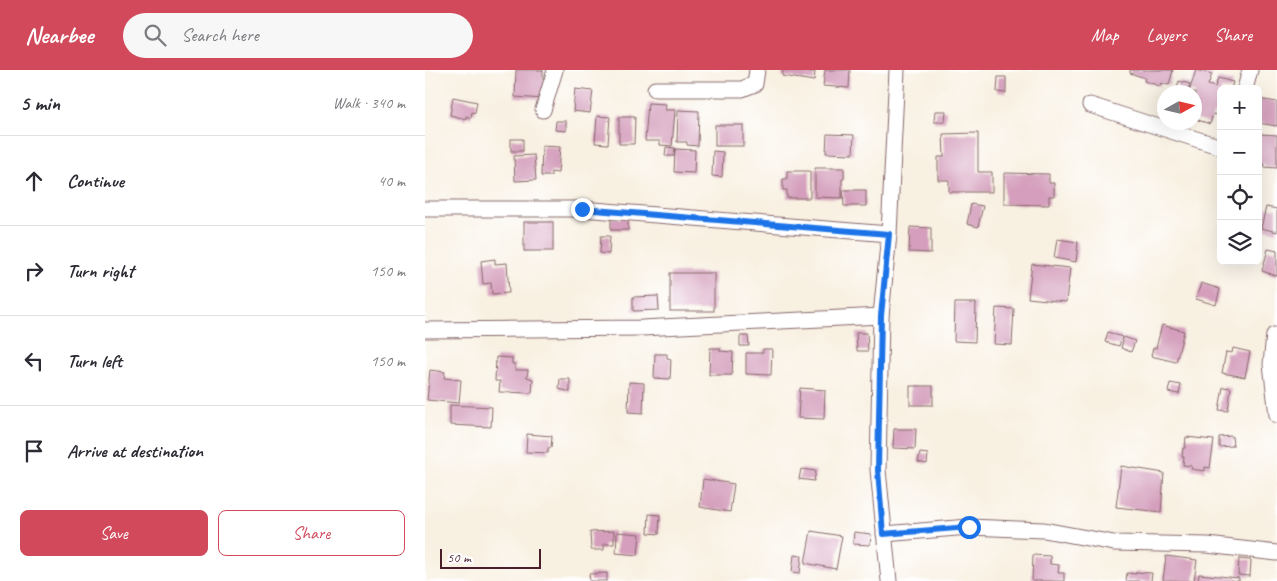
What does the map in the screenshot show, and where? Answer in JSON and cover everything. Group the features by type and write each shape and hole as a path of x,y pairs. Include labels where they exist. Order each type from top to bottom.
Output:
{"street":[{"path":"543,110 555,70"},
{"path":"655,88 742,89 755,84 757,70"},
{"path":"889,581 878,470 881,316 889,234 897,70"},
{"path":"1246,85 1250,70"},
{"path":"1090,106 1217,146"},
{"path":"425,209 582,209 889,234"},
{"path":"425,330 642,328 881,316"},
{"path":"1274,335 1271,364 1277,415"},
{"path":"883,534 969,527 1044,530 1114,542 1207,545 1277,553"}],"building":[{"path":"516,70 543,70 543,79 546,79 544,99 515,97"},
{"path":"783,70 815,72 814,81 782,76"},
{"path":"825,70 850,70 849,88 823,86"},
{"path":"1130,70 1173,70 1169,85 1161,83 1157,85 1144,81 1145,78 1130,73"},
{"path":"1196,70 1212,74 1208,85 1215,87 1218,78 1233,82 1232,85 1217,85 1217,115 1213,114 1210,124 1202,121 1202,85 1191,85"},
{"path":"998,77 1006,77 1006,93 997,92"},
{"path":"1179,81 1190,84 1190,85 1178,85"},
{"path":"575,89 593,91 590,113 573,111"},
{"path":"453,97 477,102 475,113 472,112 471,118 466,116 466,119 450,115"},
{"path":"1262,100 1277,102 1277,126 1262,124"},
{"path":"648,103 666,104 665,110 675,110 672,146 660,145 660,141 645,141"},
{"path":"678,110 699,111 698,146 687,145 687,142 677,142"},
{"path":"935,111 946,111 945,122 934,122"},
{"path":"597,116 610,117 608,144 595,143"},
{"path":"619,117 635,117 634,144 619,144"},
{"path":"556,121 566,121 566,131 555,130"},
{"path":"715,125 743,125 743,146 715,146"},
{"path":"978,133 978,172 992,172 992,192 949,192 949,180 938,180 938,157 944,157 943,134"},
{"path":"827,134 854,135 853,154 826,153"},
{"path":"1262,134 1277,135 1277,168 1264,167 1265,164 1262,164"},
{"path":"511,139 523,139 523,151 511,151"},
{"path":"542,146 560,147 558,173 551,172 551,176 541,176"},
{"path":"666,147 675,148 674,156 665,156"},
{"path":"675,149 695,150 694,173 674,172"},
{"path":"713,151 723,152 722,177 712,176"},
{"path":"534,155 536,180 515,181 514,156"},
{"path":"815,168 844,168 842,198 815,197"},
{"path":"787,171 810,171 810,198 787,198 787,190 783,190 783,179 787,179"},
{"path":"1004,173 1049,174 1049,183 1054,183 1054,196 1049,196 1049,205 1004,204"},
{"path":"843,190 866,190 866,206 844,206"},
{"path":"971,204 983,206 978,227 967,224"},
{"path":"1266,207 1277,209 1277,232 1262,228"},
{"path":"611,218 628,218 628,230 611,230"},
{"path":"524,222 553,222 553,251 524,251"},
{"path":"910,227 931,228 931,253 909,252"},
{"path":"601,236 610,236 609,254 600,253"},
{"path":"1057,239 1078,242 1076,262 1054,258"},
{"path":"1268,249 1277,251 1277,276 1262,271"},
{"path":"495,259 495,264 507,263 509,293 492,294 491,283 483,284 481,261"},
{"path":"1032,264 1070,268 1066,302 1028,298"},
{"path":"670,273 714,273 714,311 670,311"},
{"path":"1201,283 1220,289 1216,305 1196,299"},
{"path":"658,296 659,310 633,311 633,297"},
{"path":"955,303 976,303 975,342 954,341"},
{"path":"996,308 1014,309 1012,345 994,344"},
{"path":"1162,325 1184,331 1176,362 1151,356 1153,348 1156,348"},
{"path":"1108,332 1122,337 1119,346 1105,342"},
{"path":"856,333 867,333 868,351 857,351"},
{"path":"740,336 748,336 749,346 740,346"},
{"path":"1124,337 1135,341 1131,352 1121,348"},
{"path":"710,348 720,348 720,351 733,352 732,375 709,375"},
{"path":"1233,348 1250,352 1245,377 1222,373 1226,352 1232,353"},
{"path":"763,349 772,349 771,375 746,374 746,353 763,353"},
{"path":"655,354 667,354 667,358 671,359 670,379 654,378"},
{"path":"496,357 512,358 515,370 528,370 527,377 533,379 532,393 499,392 500,381 495,381"},
{"path":"430,370 445,372 444,378 461,380 459,403 427,400"},
{"path":"560,379 570,379 570,392 559,389"},
{"path":"629,382 644,383 643,413 628,412"},
{"path":"1170,383 1181,385 1179,394 1168,392"},
{"path":"910,386 933,386 933,405 910,405"},
{"path":"1223,387 1231,388 1228,411 1219,410"},
{"path":"800,388 825,390 824,419 798,418"},
{"path":"450,405 492,407 491,427 450,425"},
{"path":"894,429 916,429 915,449 893,448"},
{"path":"527,434 552,436 551,448 548,448 548,453 526,452"},
{"path":"1232,436 1233,446 1219,447 1219,437"},
{"path":"1186,437 1214,440 1210,468 1205,467 1205,471 1191,469 1192,466 1183,465 1184,457 1182,457"},
{"path":"920,453 928,454 927,464 918,462"},
{"path":"1121,466 1164,473 1161,512 1116,507"},
{"path":"801,469 816,471 814,481 799,479"},
{"path":"703,479 734,484 730,512 700,507"},
{"path":"649,514 660,515 659,534 648,533"},
{"path":"614,531 614,544 604,544 604,550 591,550 590,532"},
{"path":"811,531 842,536 836,569 805,563"},
{"path":"617,532 640,534 638,555 616,553"},
{"path":"854,532 871,534 870,545 853,544"},
{"path":"794,555 802,556 800,573 792,572"},
{"path":"1033,555 1050,556 1050,564 1059,565 1058,573 1064,573 1064,581 1032,581"},
{"path":"1166,556 1197,560 1194,581 1163,580"},
{"path":"1239,559 1251,560 1250,576 1238,575"},
{"path":"1136,572 1152,573 1151,581 1126,581 1127,573 1136,574"},
{"path":"607,573 607,581 590,581 589,574"},
{"path":"1199,574 1239,578 1239,581 1198,581"}],"route":[{"path":"582,209 889,234 881,316 878,470 883,534 969,527"}]}
